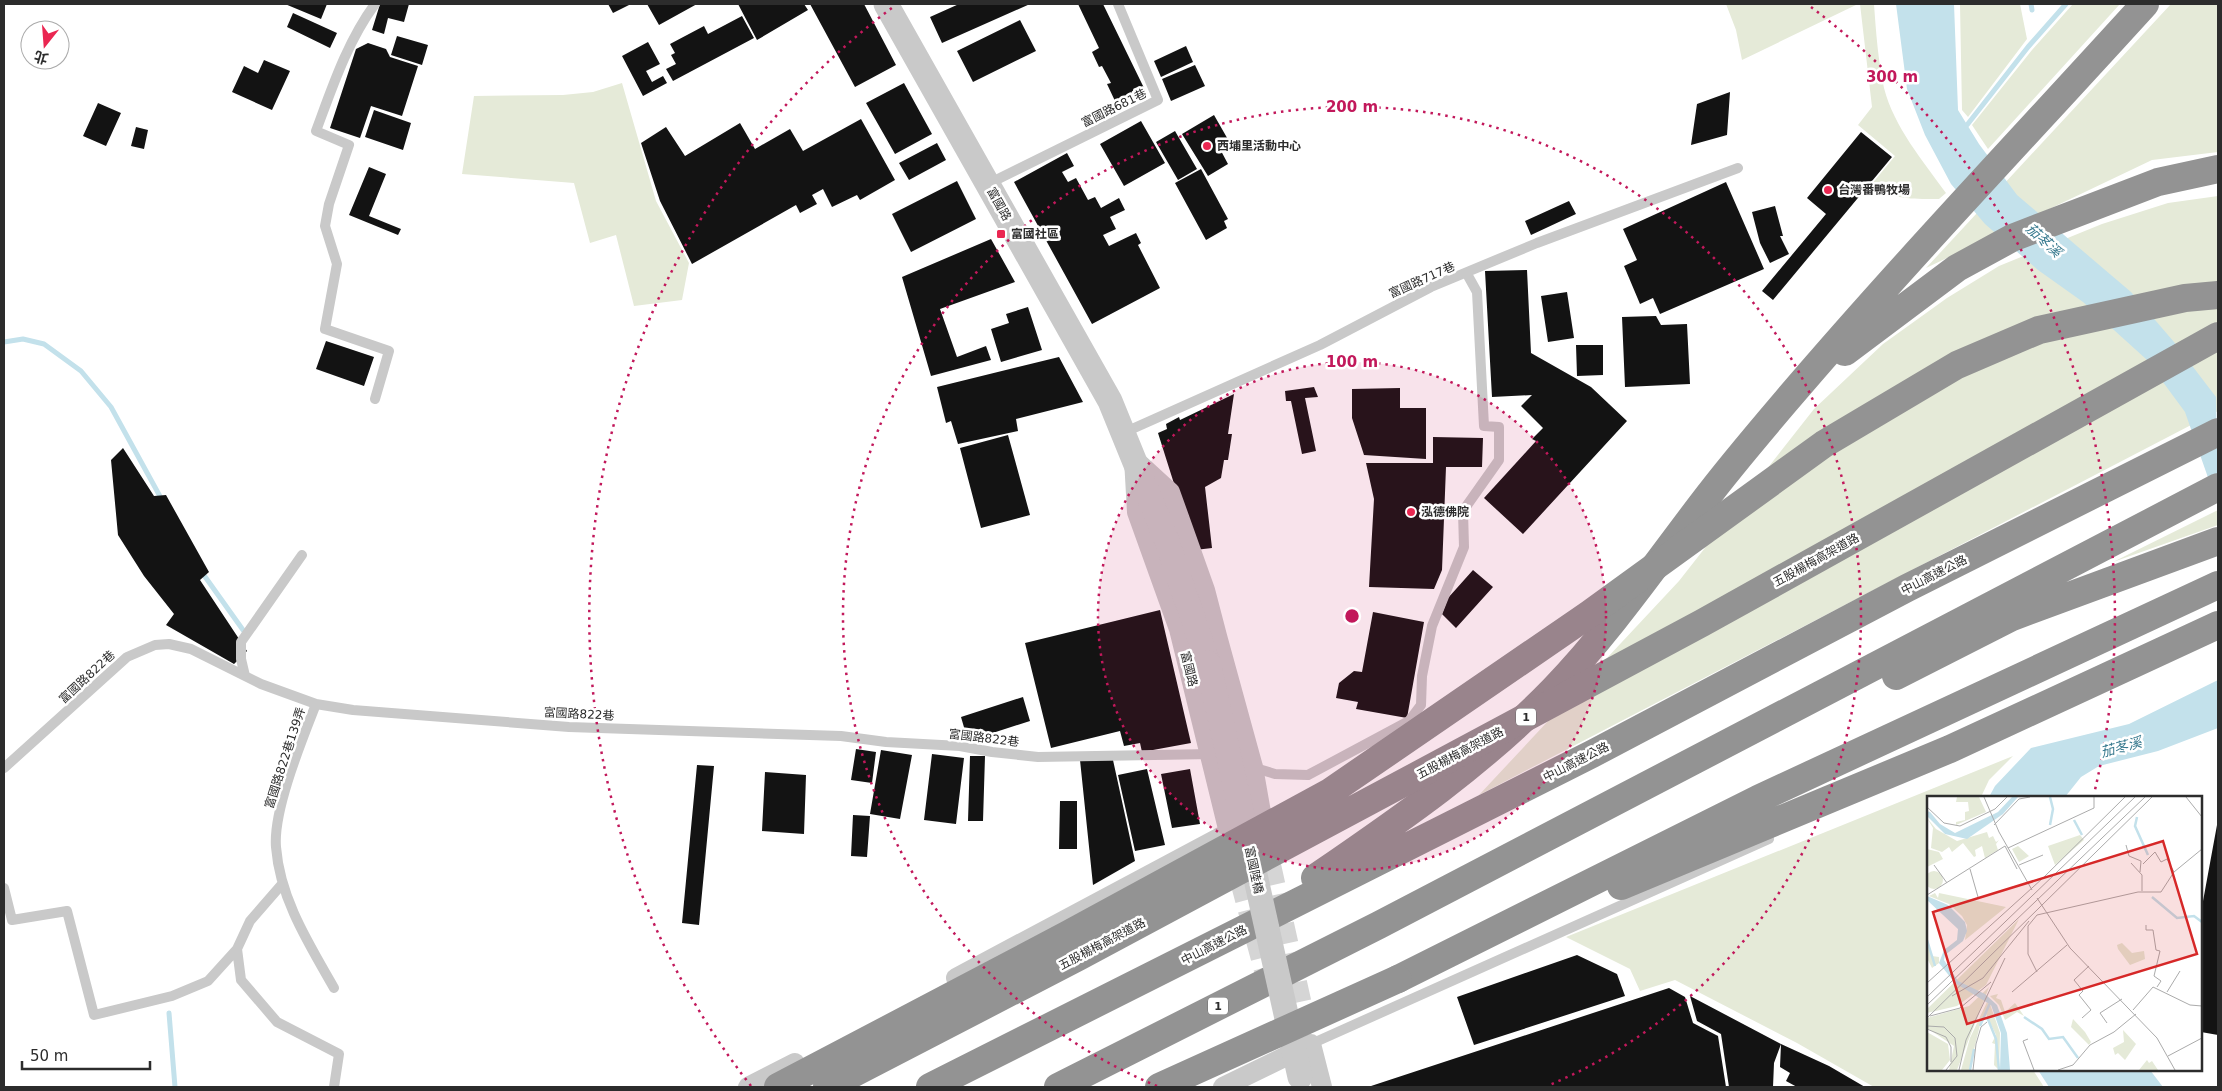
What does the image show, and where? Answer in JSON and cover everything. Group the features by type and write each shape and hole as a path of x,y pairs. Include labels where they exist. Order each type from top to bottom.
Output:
{"highway":[{"path":"1227,938 1427,801 1479,760 1547,696 1610,625 1704,501 1786,402 1919,249 2145,4"},
{"path":"1786,402 1852,346 1957,268 2012,238 2158,182 2218,169"},
{"path":"778,1087 1067,935 1330,792 1588,614 1824,444 1957,365 2039,330 2185,298 2218,295"},
{"name":"五股楊梅高架道路","path":"827,1087 1087,953 1702,623 2218,336"},
{"name":"中山高速公路","path":"930,1087 1592,754 1907,588 2218,432"},
{"name":"1","path":"1058,1087 1379,924 2218,487"},
{"path":"1379,924 1859,695 2012,617 2218,541"},
{"path":"1398,979 1758,799 2218,585"},
{"path":"1159,1087 1398,979 1950,749 2218,625"}],"street":[{"name":"富國路","path":"886,4 1110,401 1189,601 1208,663"},
{"name":"富國路","path":"1134,459 1170,492 1204,590 1253,768 1271,865"},
{"name":"富國路","path":"1134,459 1137,512 1179,628 1240,881"},
{"name":"富國陸橋","path":"1208,663 1299,1084"},
{"path":"748,1087 874,1022 1229,831 1262,818"},
{"path":"1223,1087 1311,1044 1322,1087"},
{"path":"1287,1055 1299,1084"}],"lane":[{"path":"375,4 365,17 339,68 316,132 349,146 329,204 325,226 337,264 325,329 389,351 375,399"},
{"name":"富國路681巷","path":"988,184 1158,100 1118,4"},
{"name":"富國路717巷","path":"1123,433 1320,345 1431,287 1467,274 1537,243 1738,168"},
{"path":"1210,753 1275,774 1308,775 1409,721 1421,705 1422,676 1432,626 1464,547 1463,511 1499,460 1499,427 1484,426 1477,292 1467,274"},
{"path":"245,676 241,658 241,642 302,555"},
{"name":"富國路822巷","path":"4,768 127,657 154,645 169,644 191,649 245,676 316,704 385,713 569,727 841,736 886,742 960,746 1038,757 1210,753"},
{"name":"富國路822巷139弄","path":"316,704 278,819 276,847 283,883 294,918 334,988"},
{"path":"1311,1044 1777,835"},
{"path":"4,888 12,920 67,911 94,1016 172,996 208,981 237,949 250,921 283,883"},
{"path":"237,949 241,980 277,1022 339,1054 334,1087"}],"green space":[{"path":"1726,4 1858,4 1742,60 1736,30"},
{"path":"1860,4 1874,4 1876,36 1884,88 1902,130 1946,193 1939,199 1912,199 1895,196 1887,194 1871,185 1895,156 1858,125 1872,107"},
{"path":"1960,4 2020,4 2027,39 1968,117 1962,110"},
{"path":"2073,4 2120,4 1988,149 1972,125 2032,50"},
{"path":"2171,4 2218,4 2218,152 2152,160 1926,268"},
{"path":"622,83 656,201 689,263 682,300 634,306 616,235 590,243 574,183 462,174 474,96 563,95 593,92"},
{"path":"2218,196 2218,411 1479,795 1679,581 1814,409 1883,344 1947,298 1999,266 2102,224 2168,203"},
{"path":"2218,510 2218,525 2113,562"},
{"path":"2013,756 1989,780 1981,796 1927,796 1927,1071 2034,1071 2044,1087 1874,1087 1797,1043 1675,980 1640,991 1630,969 1566,937"}],"water":[{"name":"茄苳溪","path":"1896,4 1954,4 1958,110 1979,144 2017,195 2131,292 2174,342 2216,397 2218,506 2185,412 2146,359 2083,302 2038,270 1985,224 1951,184 1925,135 1907,89"},
{"name":"茄苳溪","path":"2218,680 2218,728 2158,751 2099,766 2081,777 2066,796 1990,796 1995,786 2031,748 2129,724"},
{"path":"2039,1071 2151,1071 2163,1087 2049,1087"}],"building":[{"path":"285,4 327,4 321,19"},
{"path":"380,4 409,4 404,22 388,18 384,34 372,30"},
{"path":"608,4 631,4 613,13"},
{"path":"647,4 697,4 659,25"},
{"path":"738,4 804,4 808,10 757,40"},
{"path":"810,4 864,4 896,65 855,87"},
{"path":"959,4 1030,4 942,43 930,17"},
{"path":"1078,4 1103,4 1144,88 1115,101 1107,84 1111,83 1102,66 1099,67 1092,52 1099,48"},
{"path":"293,13 337,33 330,48 287,27"},
{"path":"742,16 754,38 673,81 666,69 676,64 671,55 675,53 670,44 704,26 708,34"},
{"path":"1020,20 1036,51 973,82 957,51"},
{"path":"397,36 428,45 422,65 391,55"},
{"path":"648,42 660,64 646,71 652,82 663,76 667,83 643,96 622,56"},
{"path":"368,43 386,49 390,57 418,66 402,116 371,106 360,138 330,128 356,49"},
{"path":"1186,46 1193,62 1161,77 1154,61"},
{"path":"264,60 290,71 272,110 232,92 244,66 258,73"},
{"path":"1195,65 1205,86 1171,101 1162,79"},
{"path":"904,83 932,134 895,154 866,103"},
{"path":"1730,92 1727,135 1691,145 1697,104"},
{"path":"98,103 121,113 106,146 83,136"},
{"path":"374,110 411,123 403,150 365,137"},
{"name":"西埔里活動中心","path":"1214,115 1230,143 1220,149 1228,164 1208,176 1182,134"},
{"path":"861,119 895,180 860,200 857,195 832,207 823,189 812,195 817,204 800,213 796,205 692,264 660,201 641,143 666,127 685,156 740,123 755,149 790,129 803,151"},
{"path":"1141,121 1165,163 1124,186 1100,144"},
{"path":"136,127 148,130 144,149 131,146"},
{"path":"1175,131 1197,169 1178,180 1156,142"},
{"path":"1861,132 1892,157 1773,300 1762,291 1826,214 1807,198"},
{"path":"937,143 946,160 909,180 899,163"},
{"path":"1067,153 1074,166 1062,172 1068,182 1076,178 1088,200 1095,197 1101,208 1119,198 1125,210 1110,217 1116,229 1103,235 1109,246 1136,233 1141,243 1138,245 1160,288 1092,324 1014,182"},
{"path":"369,167 386,174 369,216 401,229 398,235 349,215"},
{"path":"1201,169 1228,219 1224,221 1227,228 1206,240 1175,183"},
{"path":"957,181 976,219 911,252 892,214"},
{"path":"1726,182 1764,269 1660,314 1653,298 1640,304 1624,266 1637,260 1623,229"},
{"path":"1569,201 1576,214 1531,235 1525,221"},
{"path":"1775,206 1783,236 1780,236 1789,254 1770,263 1760,243 1752,212"},
{"path":"991,239 1015,282 940,309 957,357 986,346 991,360 931,376 902,277"},
{"path":"1527,270 1531,353 1591,387 1627,421 1523,534 1484,498 1536,441 1532,439 1543,428 1521,406 1532,395 1492,397 1485,271"},
{"path":"1567,292 1574,338 1548,342 1541,296"},
{"path":"1028,307 1042,350 1001,362 991,329 1009,323 1006,314"},
{"path":"1656,316 1661,325 1687,324 1690,384 1625,387 1622,317"},
{"path":"326,341 374,357 364,386 316,369"},
{"path":"1576,345 1603,345 1603,375 1577,376"},
{"path":"1059,357 1083,402 1016,419 1018,431 958,444 951,421 946,423 937,387"},
{"path":"1314,387 1318,397 1305,398 1316,451 1302,454 1291,401 1286,401 1285,391"},
{"path":"1400,388 1400,408 1426,408 1426,459 1364,455 1352,418 1352,389"},
{"path":"1234,394 1228,434 1232,434 1228,460 1224,460 1221,478 1205,487 1212,548 1195,550 1158,433 1167,429 1166,424 1179,417 1180,420"},
{"path":"1008,435 1030,515 981,528 960,448"},
{"path":"1433,437 1483,438 1482,467 1446,467 1442,570 1434,589 1369,587 1374,499 1366,463 1433,463"},
{"path":"123,448 154,496 166,495 209,572 200,580 247,651 234,664 166,625 174,614 144,576 118,535 111,460"},
{"path":"1473,570 1493,587 1456,628 1442,614 1448,598"},
{"path":"1160,610 1191,743 1142,752 1140,743 1124,746 1120,731 1051,748 1025,643"},
{"path":"1373,612 1424,622 1407,718 1356,709 1358,702 1336,698 1339,683 1354,671 1362,672"},
{"path":"1023,697 1030,721 968,741 961,717"},
{"path":"856,749 876,752 872,783 851,780"},
{"path":"881,750 912,755 900,819 870,814"},
{"path":"932,754 964,758 956,824 924,820"},
{"path":"970,756 985,756 983,821 968,821"},
{"path":"1080,760 1113,760 1135,861 1093,885"},
{"path":"697,765 714,766 699,925 682,923"},
{"path":"1147,769 1165,845 1135,851 1118,775"},
{"path":"1190,769 1200,824 1172,828 1161,774"},
{"path":"765,772 806,775 804,834 762,831"},
{"path":"1060,801 1077,801 1077,849 1059,849"},
{"path":"853,815 870,816 867,857 851,856"},
{"path":"2218,825 2218,1035 2202,1032 2202,907"},
{"path":"1577,955 1617,974 1625,996 1474,1045 1457,997"},
{"path":"1669,988 1685,997 1693,1023 1718,1036 1726,1087 1368,1087"},
{"path":"1690,996 1781,1044 1774,1063 1773,1087 1729,1087 1721,1034 1697,1021"},
{"path":"1781,1044 1829,1066 1865,1087 1797,1087 1786,1081 1790,1073 1780,1067"}],"waterway":[{"path":"2031,4 2032,10"},
{"path":"1967,125 2028,47 2066,4"},
{"path":"4,342 23,339 44,344 81,371 111,407 162,500"},
{"path":"201,571 243,630"},
{"path":"169,1013 175,1087"}],"tunnel":[{"path":"1271,865 1308,1032"},
{"path":"1240,881 1266,978"}],"place":[{"name":"西埔里活動中心","path":"1207,146"},
{"name":"台灣番鴨牧場","path":"1828,190"},
{"name":"富國社區","path":"1001,234"},
{"name":"泓德佛院","path":"1411,512"}]}
